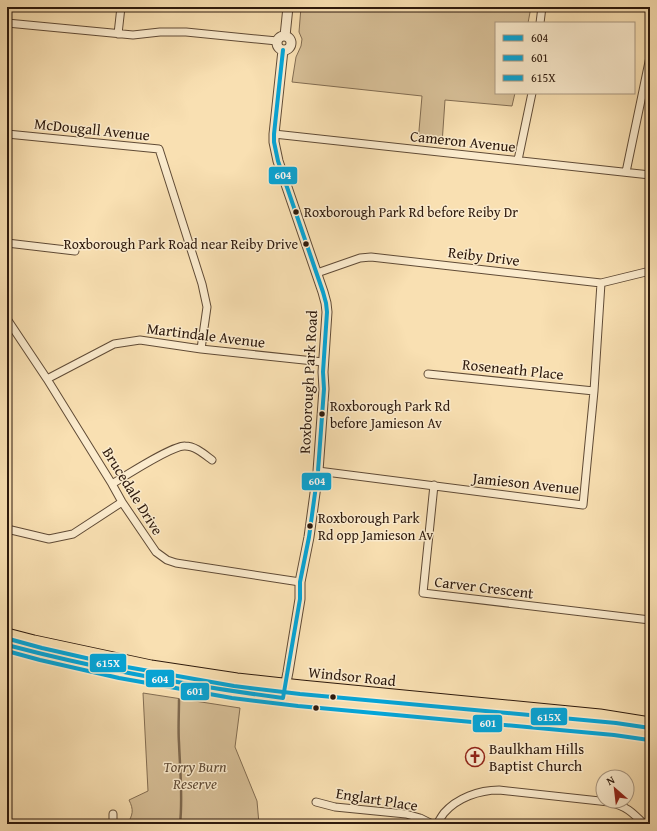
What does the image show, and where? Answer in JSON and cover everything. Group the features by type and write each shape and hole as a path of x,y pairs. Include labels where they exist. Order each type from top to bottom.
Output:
{"main road":[{"name":"Windsor Road","path":"7,634 151,666 237,679 600,715 650,723"},
{"name":"Windsor Road","path":"7,645 120,672 233,692 331,703 608,728 650,734"}],"street":[{"path":"118,34 121,7"},
{"path":"285,36 288,7"},
{"path":"540,22 542,7"},
{"path":"7,23 118,34 133,35 160,32 186,32 277,41"},
{"path":"285,36 289,38 291,42 287,49 283,50 278,47 277,41 279,37 285,36"},
{"name":"Roxborough Park Road","path":"283,50 274,142 278,161 323,292 326,308 323,362 324,389 318,471 309,537 300,582 300,599 283,698"},
{"path":"626,172 650,57"},
{"path":"518,160 532,94"},
{"name":"McDougall Avenue","path":"7,134 159,149 202,284 207,307 201,349"},
{"name":"Cameron Avenue","path":"274,134 650,175"},
{"path":"7,243 75,251"},
{"name":"Reiby Drive","path":"316,273 360,258 371,256 601,283 650,271"},
{"name":"Jamieson Avenue","path":"318,471 583,505 594,391 601,283"},
{"name":"Brucedale Drive","path":"7,319 47,379 122,502 156,552 167,560 176,563 300,582"},
{"name":"Martindale Avenue","path":"47,379 114,344 140,340 201,349 323,362"},
{"name":"Roseneath Place","path":"428,374 594,391"},
{"path":"112,484 167,452 184,445 197,449 212,460"},
{"name":"Carver Crescent","path":"434,485 423,593 650,620"},
{"path":"7,529 49,539 73,534 122,502"},
{"path":"437,824 445,812 464,798 487,790 499,790 620,804 635,814 644,824"},
{"name":"Englart Place","path":"316,802 335,807 406,814 420,818 432,824"},
{"path":"113,814 113,824"}],"green space":[{"path":"301,7 531,7 528,22 495,22 495,94 515,94 512,106 445,100 442,144 418,142 422,96 292,82 296,57 301,46 302,39 299,32"},
{"name":"Torry Burn Reserve","path":"143,693 240,708 235,747 257,801 259,824 127,824 131,818 132,812 132,807 129,800 148,791"}],"waterway":[{"path":"179,700 181,794 180,824"}],"transit line":[{"name":"604","path":"7,645 75,662 144,676 283,698 300,599 300,582 309,537 318,471 324,389 323,372 327,312 323,292 278,161 274,142 283,50"},
{"name":"615X","path":"9,639 121,666 234,686 300,694 616,723 650,728"},
{"name":"601","path":"7,651 119,678 232,698 298,706 614,735 649,740"}],"place":[{"name":"Roxborough Park Rd before Reiby Dr","path":"296,212"},
{"name":"Roxborough Park Road near Reiby Drive","path":"306,244"},
{"name":"Roxborough Park Rd before Jamieson Av","path":"322,414"},
{"name":"Roxborough Park Rd opp Jamieson Av","path":"310,526"},
{"name":"Baulkham Hills Baptist Church","path":"475,757"}]}
